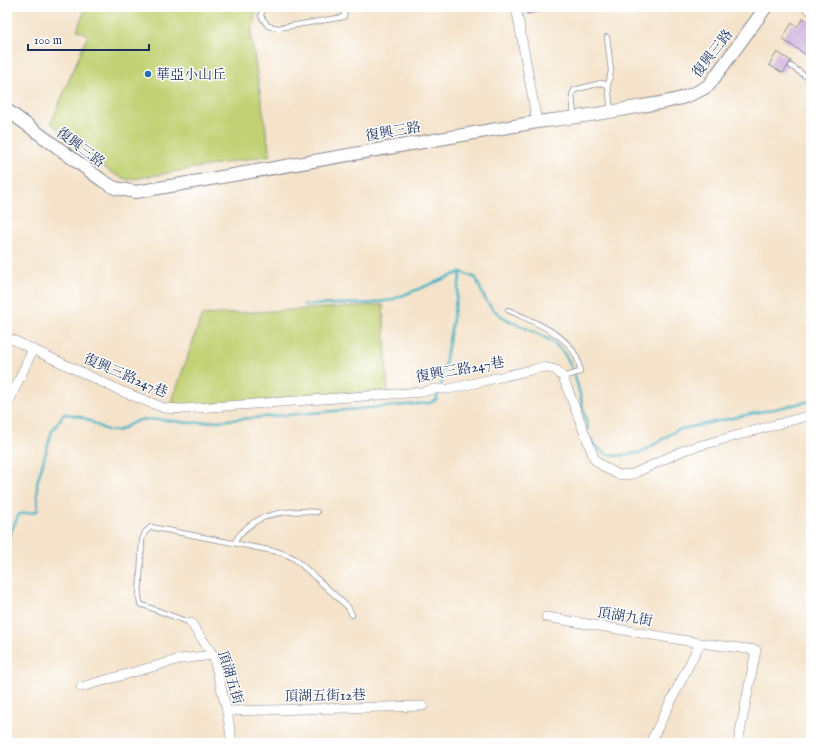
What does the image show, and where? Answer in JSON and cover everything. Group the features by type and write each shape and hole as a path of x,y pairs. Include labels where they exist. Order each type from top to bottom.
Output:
{"street":[{"path":"516,7 537,122"},
{"name":"復興三路","path":"7,110 103,182 115,188 136,192 537,122 611,112 676,100 698,92 709,85 766,7"},
{"name":"復興三路247巷","path":"7,337 121,391 164,408 182,409 422,392 434,389 449,389 544,367 556,370 567,377"},
{"path":"7,406 33,349"},
{"path":"567,377 595,460 619,475 633,474 684,450 811,415"},
{"name":"頂湖九街","path":"546,618 700,643 756,650 738,743"},
{"name":"頂湖五街","path":"191,623 213,655 228,711 232,743"},
{"path":"650,743 700,643"},
{"path":"81,688 180,659 213,655"},
{"name":"頂湖五街12巷","path":"228,711 423,706"}],"lane":[{"path":"263,7 261,16 268,26 278,28 344,17 345,7"},
{"path":"808,7 806,10 811,13"},
{"path":"607,37 611,71 608,85 611,112"},
{"path":"791,66 811,80"},
{"path":"574,117 572,95 574,90 601,83 608,85"},
{"path":"508,310 557,334 569,347 580,363 580,372 567,377"},
{"path":"234,543 241,531 261,517 299,510 317,512"},
{"path":"191,623 140,604 139,596 142,540 146,532 151,527 279,552 294,558 348,607 352,615"}],"green space":[{"path":"86,7 257,7 251,36 270,155 128,180 110,172 51,123 88,35 77,30"},
{"path":"383,305 388,391 187,406 171,404 202,315"}],"building":[{"path":"526,7 545,7 545,10 527,14"},
{"path":"803,18 811,23 811,58 782,39 792,23 797,27"},
{"path":"777,52 791,61 783,73 769,65"}],"waterway":[{"path":"304,305 373,303 391,300 461,272 476,278 482,294 487,302 500,315 546,338 562,351 572,367 588,429"},
{"path":"441,387 461,272"},
{"path":"7,541 18,516 20,514 35,512 38,509 37,483 52,431 64,414 82,418 109,431 117,431 134,422 147,419 193,423 429,403 436,400 439,391"},
{"path":"592,439 594,445 607,454 617,456 642,452 677,430 811,401"}],"place":[{"name":"華亞小山丘","path":"148,74"}]}
